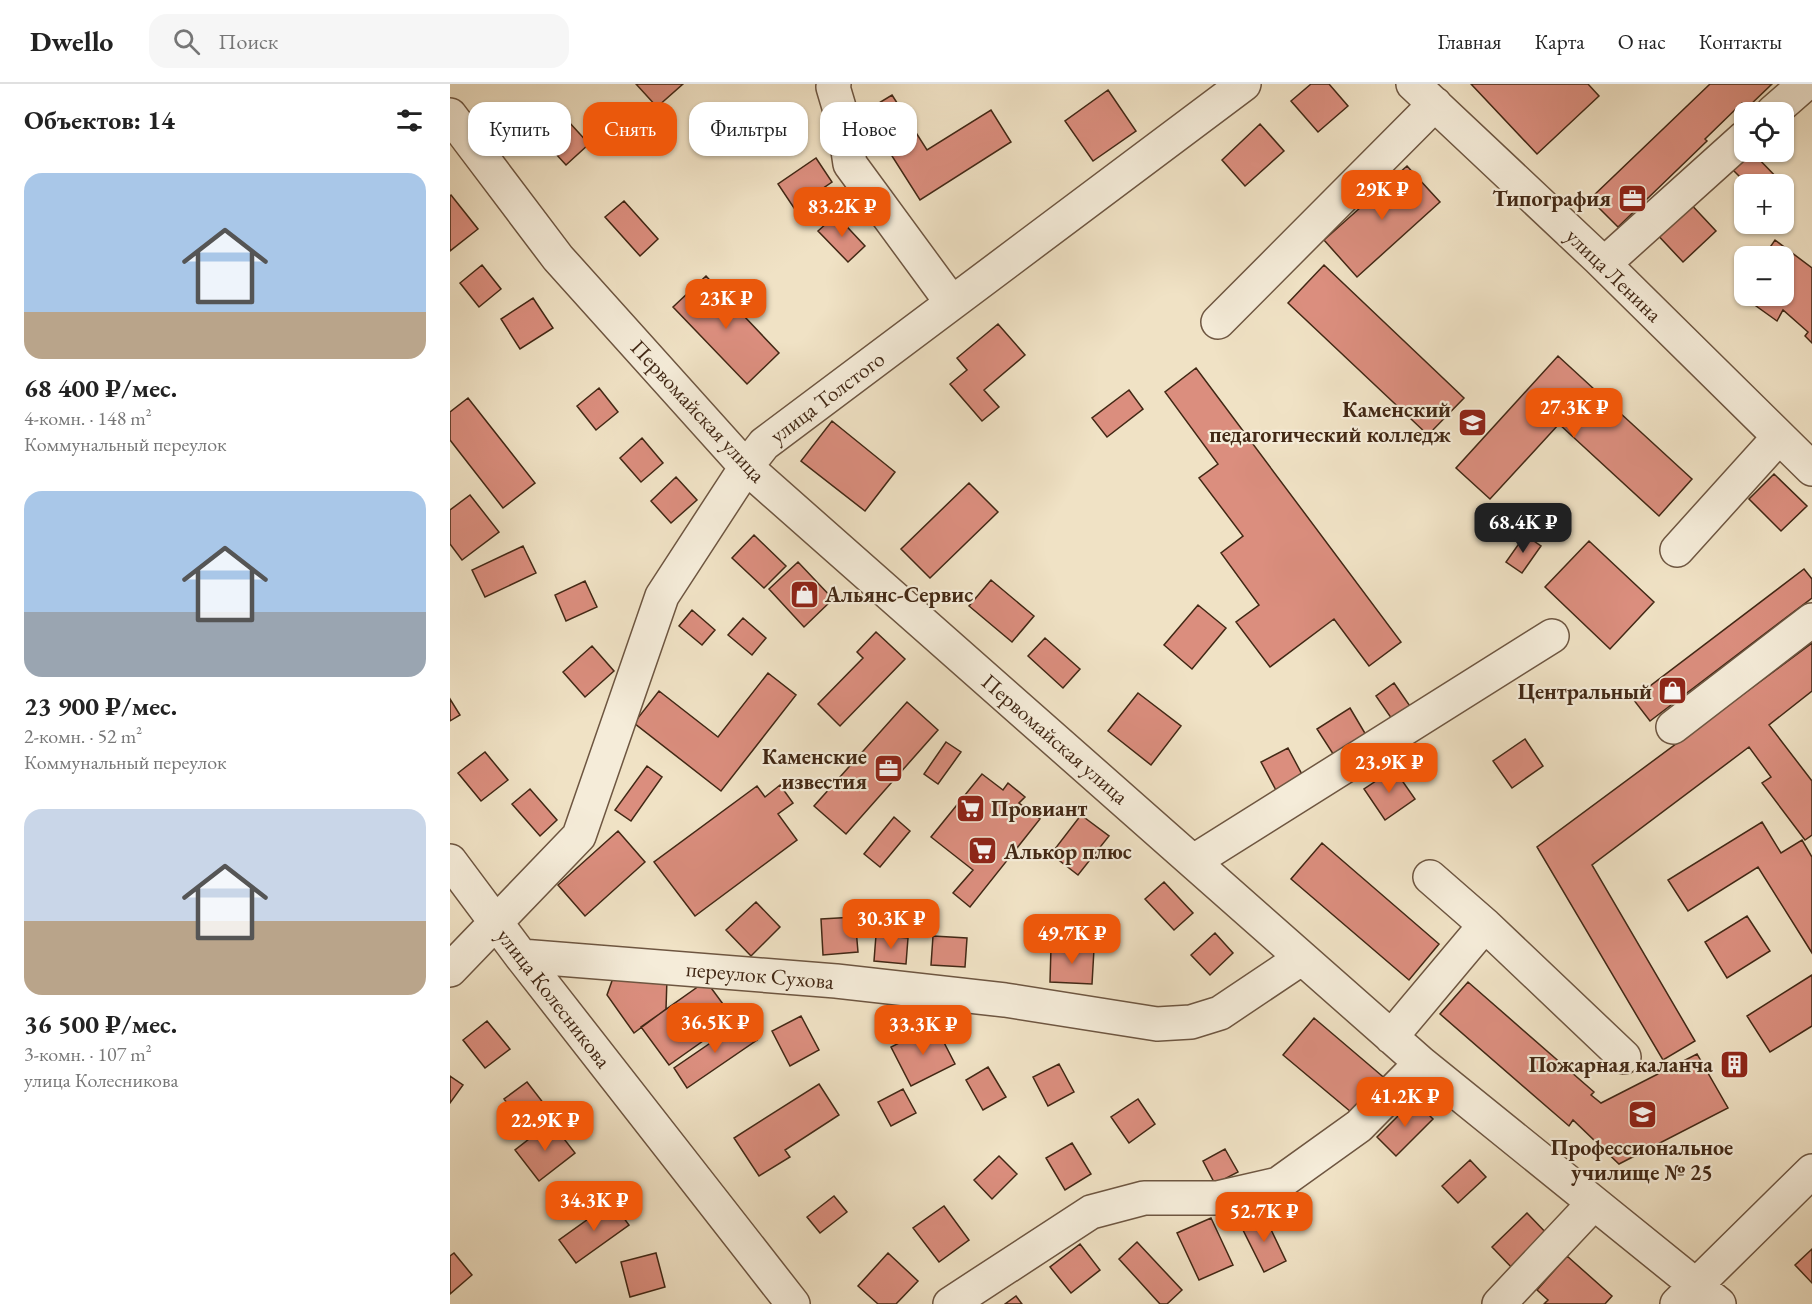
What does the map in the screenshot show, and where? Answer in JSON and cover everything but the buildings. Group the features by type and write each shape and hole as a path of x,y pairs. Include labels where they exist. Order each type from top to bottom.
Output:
{"street":[{"path":"834,84 844,124 850,164 952,303"},
{"name":"улица Толстого","path":"450,970 579,836 662,596 746,467 764,444 1244,84"},
{"path":"1784,102 1805,84"},
{"path":"1218,322 1424,94"},
{"name":"улица Ленина","path":"1424,94 1604,264 1812,469"},
{"name":"Первомайская улица","path":"450,115 558,258 746,467 1421,1063 1594,1203 1697,1298"},
{"path":"1604,264 1734,147"},
{"path":"1677,549 1779,436"},
{"path":"1673,728 1812,620"},
{"path":"1194,861 1552,636"},
{"name":"улица Колесникова","path":"450,861 521,956 792,1304"},
{"path":"1430,878 1485,925 1624,1057"},
{"path":"1391,1036 1485,925"},
{"name":"переулок Сухова","path":"521,956 836,981 1005,1000 1157,1024 1191,1022 1221,1013 1302,958"},
{"path":"950,1304 1091,1212 1144,1198 1217,1198 1278,1184 1359,1126 1421,1063"},
{"path":"1697,1298 1812,1171"},
{"path":"1499,1304 1594,1203"}],"place":[{"name":"Типография","path":"1632,198"},
{"name":"Каменский педагогический колледж","path":"1472,422"},
{"name":"Альянс-Сервис","path":"804,594"},
{"name":"Центральный","path":"1673,691"},
{"name":"Каменские известия","path":"888,769"},
{"name":"Провиант","path":"970,808"},
{"name":"Алькор плюс","path":"983,851"},
{"name":"Пожарная каланча","path":"1734,1064"},
{"name":"Профессиональное училище № 25","path":"1642,1115"}]}
